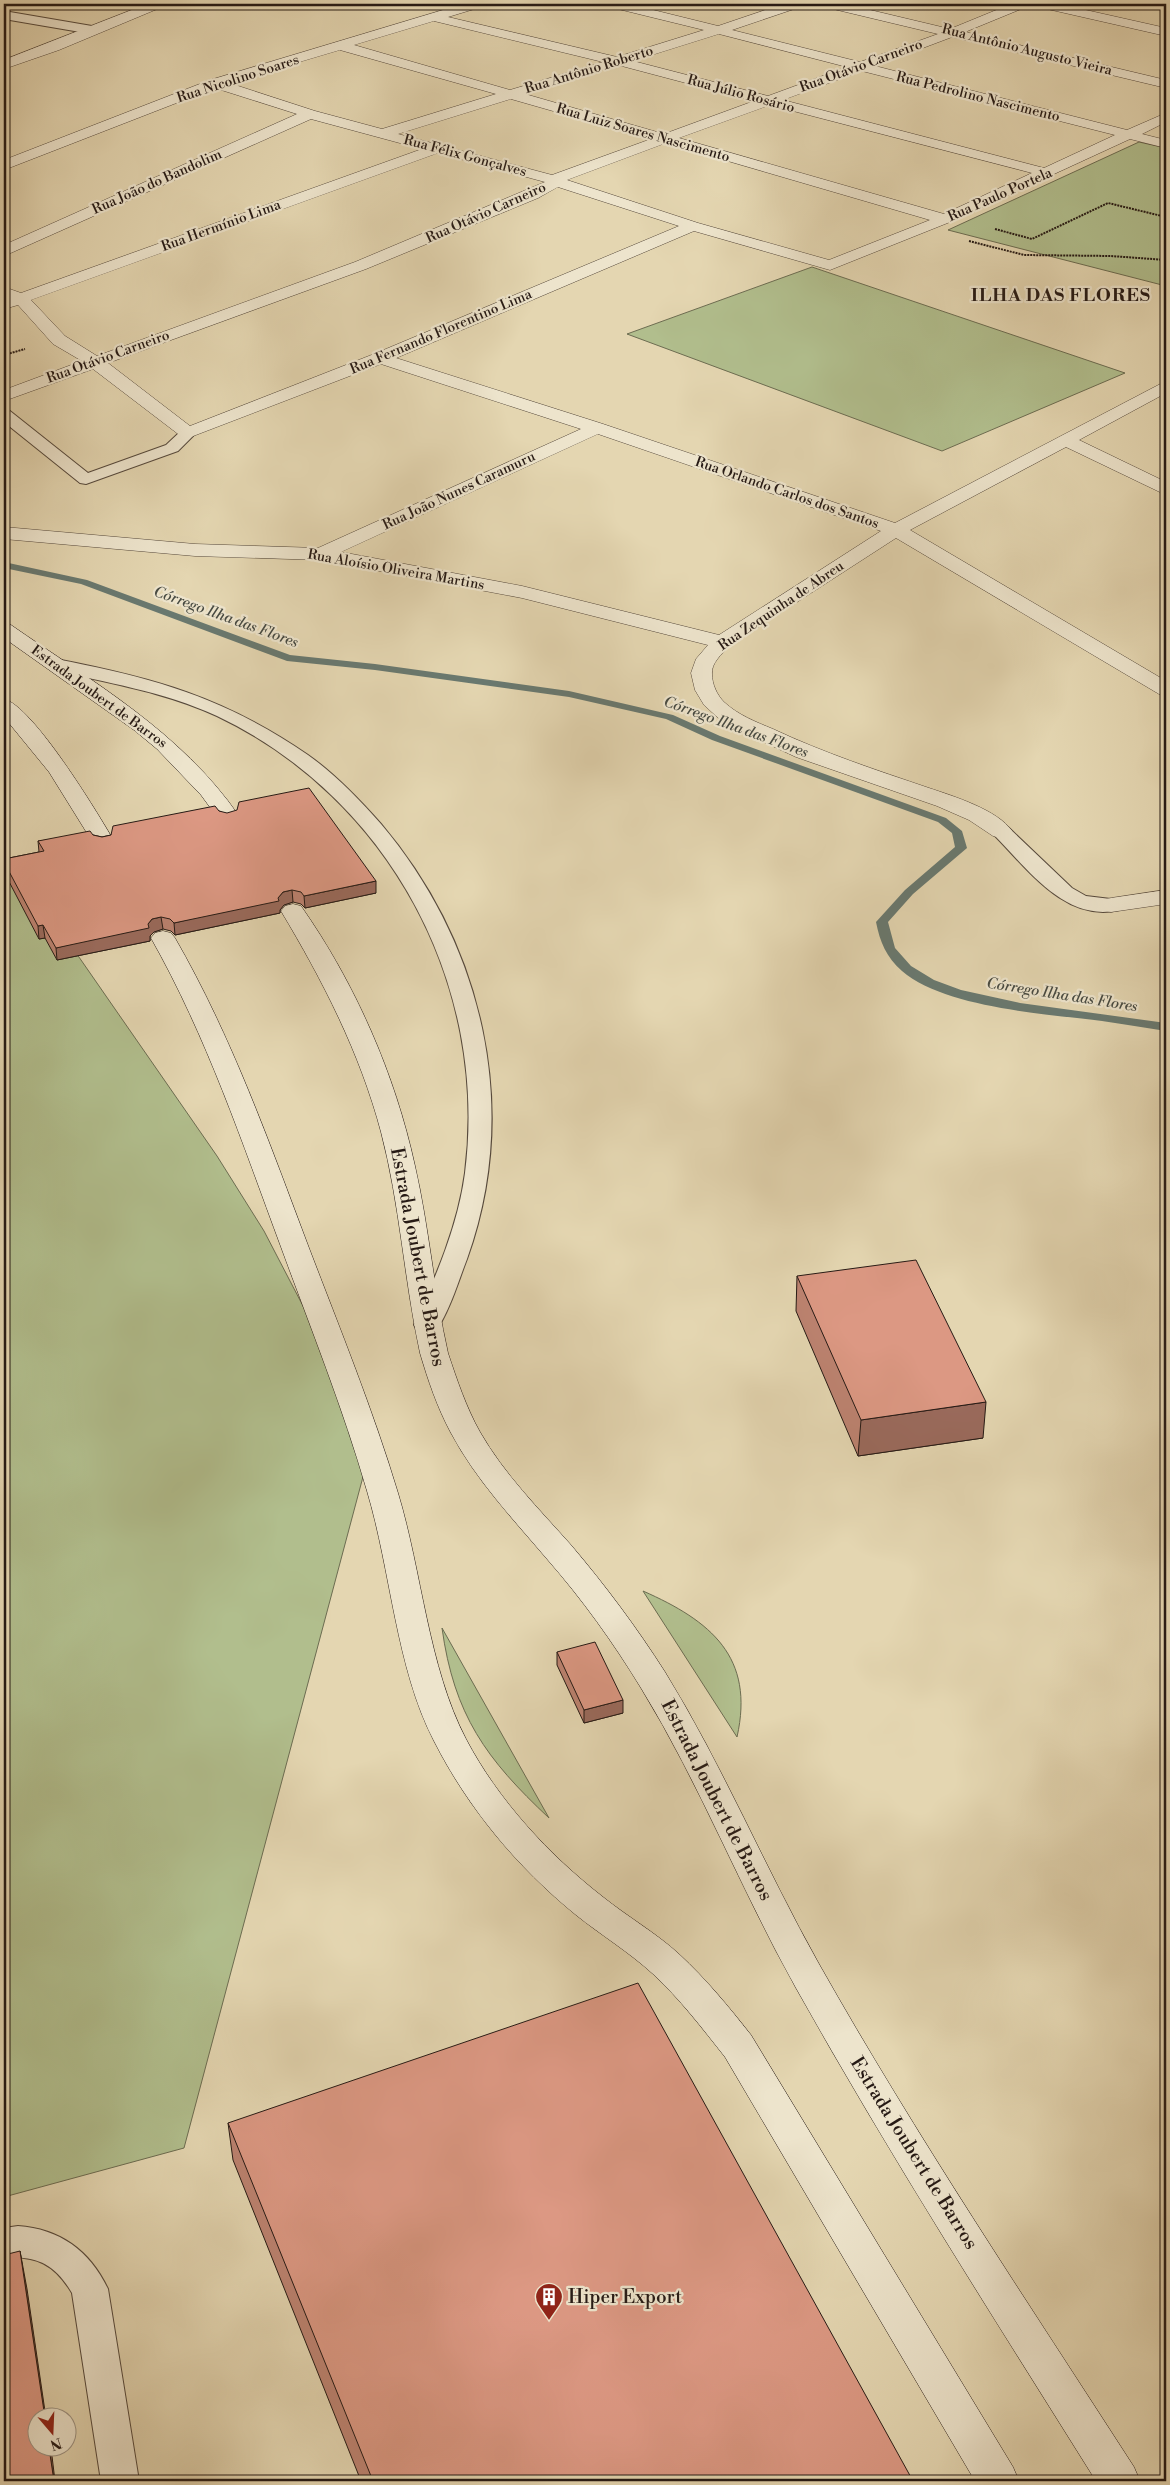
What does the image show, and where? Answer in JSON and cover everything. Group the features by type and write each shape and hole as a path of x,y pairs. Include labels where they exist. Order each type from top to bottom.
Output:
{"street":[{"path":"4,66 157,4"},
{"name":"Rua Nicolino Soares","path":"4,165 215,83 476,4"},
{"name":"Rua Pedrolino Nascimento","path":"615,4 1166,144"},
{"name":"Rua Antônio Roberto","path":"382,134 719,30 795,4"},
{"name":"Rua Antônio Augusto Vieira","path":"830,4 1166,84"},
{"name":"Rua Otávio Carneiro","path":"4,396 94,361 394,253 487,211 540,192 551,186 553,180 954,32 1021,4"},
{"path":"1043,4 1166,32"},
{"name":"Rua Júlio Rosário","path":"434,17 616,61 1048,174"},
{"name":"Rua Luiz Soares Nascimento","path":"342,46 945,219"},
{"name":"Rua Félix Gonçalves","path":"215,83 310,114 553,180 694,226 830,265"},
{"name":"Rua João do Bandolim","path":"4,250 310,114"},
{"name":"Rua Paulo Portela","path":"830,265 945,219 1048,174 1166,117"},
{"name":"Rua Hermínio Lima","path":"4,305 439,148"},
{"name":"Rua Fernando Florentino Lima","path":"188,433 380,358 694,226"},
{"path":"4,292 20,298 60,340 94,361 188,433"},
{"name":"Rua Orlando Carlos dos Santos","path":"380,358 597,428 896,530 1166,690"},
{"name":"Rua Zequinha de Abreu","path":"1001,831 977,816 945,801 804,752 770,738 733,719 715,705 705,690 701,673 706,659 722,642 896,530 1166,386"},
{"name":"Rua João Nunes Caramuru","path":"321,554 597,428"},
{"path":"1066,440 1166,489"},
{"name":"Rua Aloísio Oliveira Martins","path":"4,534 195,550 321,554 531,594 722,642"},
{"name":"Estrada Joubert de Barros","path":"4,629 142,725 165,744 209,790 228,816"},
{"path":"4,705 26,728 58,768 104,841"},
{"path":"1111,905 1166,897"},
{"name":"Estrada Joubert de Barros","path":"294,911 324,961 351,1014 372,1062 390,1114 403,1168 428,1325 444,1386 457,1416 479,1454 518,1506 573,1569 625,1638 663,1695 698,1756 804,1969 876,2094 1119,2481"},
{"path":"163,938 200,1006 239,1095 363,1432 392,1526 417,1650 430,1694 450,1739 475,1782 546,1867 590,1907 629,1933 666,1963 699,1997 738,2046 998,2481"}],"lane":[{"path":"4,15 92,30"},
{"path":"4,414 86,479 172,448 188,433"},
{"path":"56,665 137,682 175,694 243,722 272,739 313,768 348,800 381,835 405,866 426,900 443,935 471,1018 480,1066 482,1118 477,1172 467,1221 451,1272 428,1325"},
{"name":"Rua Zequinha de Abreu","path":"1001,831 1064,892 1081,902 1111,905"},
{"path":"4,2243 31,2243 59,2253 68,2258 81,2272 90,2289 120,2481"}],"path":[{"path":"994,229 1032,239 1108,203 1166,217"},
{"path":"968,241 1024,255 1111,256 1166,260"}],"green space":[{"path":"1139,142 1166,148 1166,286 948,230"},
{"path":"812,267 1125,373 942,451 627,334"},
{"path":"4,849 217,1156 264,1231 328,1354 368,1458 184,2148 4,2197"},
{"path":"643,1591 689,1615 707,1629 722,1645 733,1664 739,1685 741,1709 737,1737"},
{"path":"442,1628 549,1818 507,1776 476,1734 455,1686 447,1659"}],"building":[{"path":"309,788 376,881 304,896 301,892 292,890 283,892 278,898 279,901 174,923 170,919 161,917 152,919 148,924 149,928 56,948 43,925 38,926 4,862 4,859 44,851 38,841 90,831 93,835 102,837 111,835 113,826 215,806 219,811 227,813 237,810 239,802"},
{"path":"916,1260 986,1402 861,1420 797,1276"},
{"path":"595,1642 623,1700 584,1710 557,1652"},
{"name":"Hiper Export","path":"638,1983 913,2481 373,2481 228,2123"},
{"path":"20,2251 44,2408 28,2408 28,2458 51,2458 54,2481 4,2481 4,2255"}],"waterway":[{"name":"Córrego Ilha das Flores","path":"4,565 84,582 287,658 316,663 375,667 569,694 669,717 716,738 942,820 956,831 960,838 961,848 899,901 882,922 891,952 907,969 929,982 957,993 988,1001 1166,1027"}],"place":[{"name":"Hiper Export","path":"549,2321"}],"district":[{"name":"ILHA DAS FLORES","path":"1061,295"}]}
